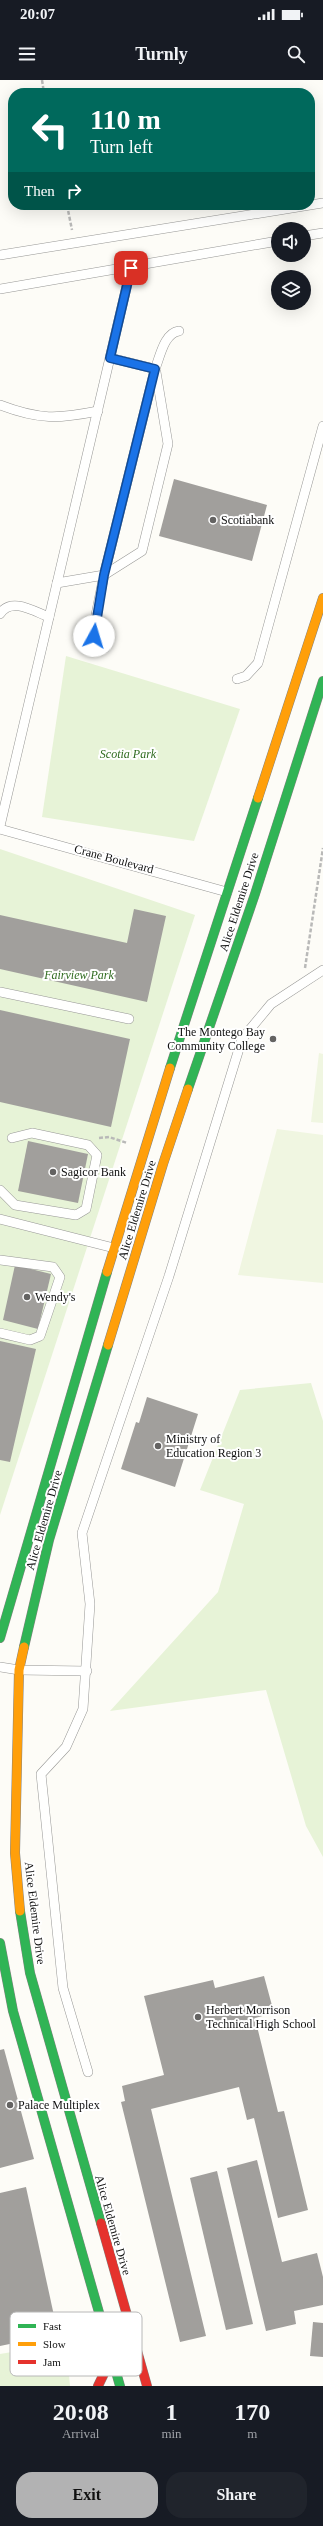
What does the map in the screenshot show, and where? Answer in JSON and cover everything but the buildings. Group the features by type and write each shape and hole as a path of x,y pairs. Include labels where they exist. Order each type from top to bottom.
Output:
{"main road":[{"name":"Alice Eldemire Drive","path":"0,1638 51,1454 227,892 323,598"},
{"name":"Alice Eldemire Drive","path":"126,2312 30,1973 20,1913 15,1853 19,1670 49,1540 163,1164 255,894 323,681"},
{"path":"0,1943 13,2011 99,2312"},
{"name":"Alice Eldemire Drive","path":"142,2368 147,2386"},
{"path":"98,2386 103,2376"},
{"path":"117,2376 120,2386"}],"lane":[{"path":"0,256 280,210"},
{"path":"311,235 323,233"},
{"path":"0,289 131,268 271,242"},
{"path":"0,828 131,268"},
{"path":"105,648 96,641 93,631 104,575 155,369 167,338 172,333 179,331"},
{"path":"110,358 155,369"},
{"path":"57,583 104,575 142,551 168,444 155,369"},
{"path":"0,405 38,417 54,418 98,411"},
{"path":"237,679 246,676 258,664 323,426"},
{"path":"0,614 8,606 17,605 49,617"},
{"name":"Crane Boulevard","path":"0,828 227,892"},
{"path":"88,2072 63,1988 41,1774 66,1747 83,1709 90,1604 82,1532 169,1276 242,1039 271,1004 323,970"},
{"path":"0,992 129,1019"},
{"path":"0,1190 15,1205 76,1215 82,1213 86,1209 97,1155 88,1145 32,1133 12,1138"},
{"path":"0,1219 115,1248"},
{"path":"0,1260 53,1267 60,1277 40,1336 30,1340 0,1333"},
{"path":"0,1667 19,1670 86,1671"}],"path":[{"path":"68,210 75,243"},
{"path":"302,983 323,848"},
{"path":"88,1145 101,1137 109,1137 146,1149"}],"green space":[{"name":"Scotia Park","path":"66,656 240,709 194,841 42,817"},
{"name":"Fairview Park","path":"0,849 195,915 0,1515"},
{"path":"319,1053 323,1054 323,1123 311,1122"},
{"path":"277,1129 323,1135 323,1283 238,1275"},
{"path":"311,1383 323,1421 323,1857 306,1826 266,1690 110,1711 218,1592 244,1504 200,1490 240,1390"},
{"path":"10,2352 10,2376 69,2376 70,2386 0,2386 0,2354"}],"traffic: fast":[{"path":"188,1089 255,894 323,681"},
{"path":"170,1068 258,798"},
{"path":"0,1638 107,1272"},
{"path":"24,1647 49,1540 108,1345"},
{"path":"20,1911 30,1973 101,2223"},
{"path":"0,1943 13,2011 99,2312"},
{"path":"117,2376 120,2386"}],"traffic: slow":[{"path":"258,798 323,598"},
{"path":"107,1272 170,1068"},
{"path":"108,1345 163,1164 188,1089"},
{"path":"20,1911 15,1853 19,1670 24,1647"}],"traffic: jam":[{"path":"101,2223 126,2312"},
{"path":"142,2368 147,2386"},
{"path":"98,2386 103,2376"}],"place":[{"name":"Scotiabank","path":"213,520"},
{"name":"The Montego Bay Community College","path":"273,1039"},
{"name":"Sagicor Bank","path":"53,1172"},
{"name":"Wendy's","path":"27,1297"},
{"name":"Ministry of Education Region 3","path":"158,1446"},
{"name":"Herbert Morrison Technical High School","path":"198,2017"},
{"name":"Palace Multiplex","path":"10,2105"}],"route":[{"path":"94,636 93,631 101,586 155,369 110,358 131,268"}]}
